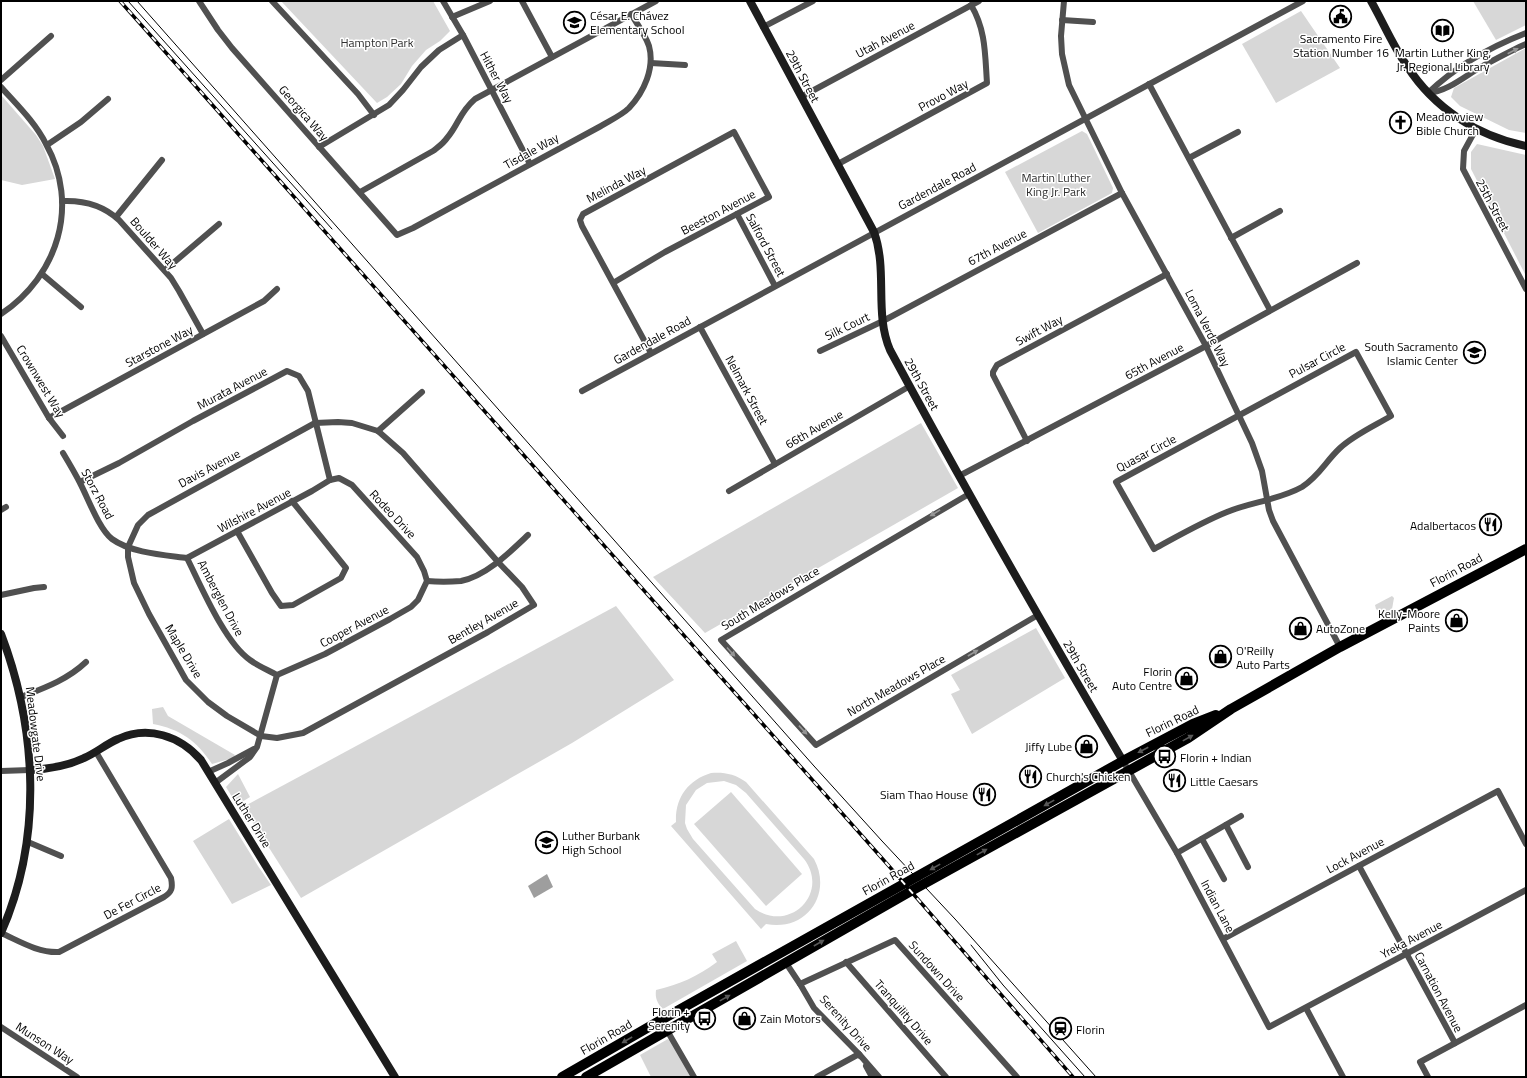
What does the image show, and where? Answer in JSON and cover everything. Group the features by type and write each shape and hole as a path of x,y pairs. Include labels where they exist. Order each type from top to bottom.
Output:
{"main road":[{"name":"Florin Road","path":"586,1077 786,963 1197,733 1231,709 1340,647 1526,549"},
{"name":"Florin Road","path":"562,1077 1123,761 1192,724 1231,709"},
{"path":"786,963 792,947"}],"street":[{"name":"Georgica Way","path":"199,1 232,48 397,235"},
{"path":"272,1 358,94 374,115"},
{"name":"Hither Way","path":"443,1 463,35 530,164"},
{"path":"452,17 490,1"},
{"path":"522,1 552,57"},
{"path":"360,192 441,145 447,139 466,107 475,99 656,1"},
{"name":"29th Street","path":"750,1 874,232 881,257 883,320 887,343 969,494 1123,761"},
{"path":"763,27 813,1"},
{"name":"Utah Avenue","path":"801,97 979,1"},
{"name":"Loma Verde Way","path":"1064,1 1062,20 1062,54 1069,85 1122,193 1206,346 1258,458 1273,521 1340,647"},
{"name":"Gardendale Road","path":"582,391 1303,1"},
{"path":"1371,1 1414,77 1428,92 1453,115 1476,129 1501,139 1526,146"},
{"name":"Provo Way","path":"838,164 987,83 983,33 977,15 971,5"},
{"name":"Tisdale Way","path":"397,235 413,228 601,126 629,108 648,79 651,63 645,37 631,14"},
{"path":"1062,20 1093,22"},
{"path":"1428,92 1453,72 1488,51 1526,32"},
{"path":"319,147 389,105 403,90 420,67 439,50 463,35"},
{"path":"1,80 51,36"},
{"path":"1428,92 1435,92 1450,86 1526,44"},
{"path":"1488,51 1493,61"},
{"path":"651,63 685,65"},
{"path":"1149,84 1270,310"},
{"path":"1,87 34,124 47,145 58,172 62,201 62,214 58,239 42,274 24,296 1,314"},
{"path":"47,145 81,122 108,99"},
{"name":"25th Street","path":"1476,129 1464,151 1463,169 1526,289"},
{"name":"Beeston Avenue","path":"613,283 665,252 769,197 734,132"},
{"name":"Melinda Way","path":"650,353 580,220 583,214 734,132"},
{"path":"1189,158 1238,132"},
{"path":"116,217 162,160"},
{"name":"67th Avenue","path":"883,320 1122,193"},
{"name":"Boulder Way","path":"62,201 85,202 95,205 116,217 165,270 179,291 203,334"},
{"path":"1231,238 1280,211"},
{"name":"Salford Street","path":"737,214 775,286"},
{"path":"165,270 219,224"},
{"name":"65th Avenue","path":"959,476 1206,346 1357,262"},
{"path":"42,274 81,307"},
{"name":"Swift Way","path":"1027,441 993,375 997,365 1167,274"},
{"name":"Starstone Way","path":"49,418 264,301 277,289"},
{"name":"Silk Court","path":"820,351 883,320"},
{"name":"Nelmark Street","path":"700,326 775,464"},
{"name":"Crownwest Way","path":"1,336 49,418 63,436"},
{"name":"Pulsar Circle","path":"1238,416 1356,352 1391,416 1347,442 1334,454 1310,482 1290,493 1267,499"},
{"name":"Murata Avenue","path":"80,482 118,463 287,371 299,376 308,392 330,480"},
{"name":"66th Avenue","path":"729,491 910,386"},
{"path":"378,431 422,392"},
{"name":"Quasar Circle","path":"1238,416 1116,482 1154,549 1228,511 1267,499"},
{"name":"Bentley Avenue","path":"261,736 277,738 303,733 488,632 534,604 522,588 403,453 378,431 352,423 315,423"},
{"name":"Davis Avenue","path":"128,547 138,525 148,515 176,498 315,423"},
{"name":"Storz Road","path":"63,453 80,482 97,519 112,539 128,547 187,558"},
{"name":"Rodeo Drive","path":"330,480 340,478 352,485 417,557 427,581"},
{"name":"Wilshire Avenue","path":"187,558 330,480"},
{"name":"South Meadows Place","path":"777,702 721,640 969,494"},
{"path":"237,531 272,594 281,606 293,605 341,578 346,568 292,501"},
{"path":"427,581 444,582 462,580 476,575 498,562 528,535"},
{"name":"Maple Drive","path":"128,547 128,557 134,583 149,614 186,680 208,702 227,716 261,736"},
{"name":"Amberglen Drive","path":"187,558 234,646 250,660 277,675"},
{"name":"Cooper Avenue","path":"277,675 325,654 411,607 418,600 427,581"},
{"path":"1,595 44,587"},
{"name":"North Meadows Place","path":"777,702 816,744 1038,615"},
{"name":"Meadowgate Drive","path":"1,634 14,672 26,728 31,797 28,842 18,888 11,911 1,933"},
{"path":"20,697 63,679 77,671 86,662"},
{"path":"215,783 250,757 257,747 277,675"},
{"name":"Luther Drive","path":"1,771 53,768 69,764 96,752 113,741 128,735 146,733 162,734 177,740 191,750 201,760 395,1077"},
{"path":"208,772 257,747"},
{"name":"De Fer Circle","path":"1,933 49,953 58,952 170,893 172,889 171,878 96,752"},
{"name":"Indian Lane","path":"1123,761 1177,853 1269,1027 1306,1008"},
{"name":"Lock Avenue","path":"1223,939 1498,791 1526,844"},
{"path":"1177,853 1241,816"},
{"path":"1226,825 1248,867"},
{"path":"1202,839 1224,879"},
{"path":"28,842 61,856"},
{"name":"Carnation Avenue","path":"1359,866 1455,1044"},
{"name":"Yreka Avenue","path":"1306,1008 1526,890"},
{"name":"Sundown Drive","path":"800,984 895,940 1017,1077"},
{"name":"Tranquility Drive","path":"846,962 946,1077"},
{"name":"Serenity Drive","path":"786,963 814,1008 859,1054 878,1077"},
{"path":"1428,1077 1420,1062 1526,1005"},
{"path":"1306,1008 1343,1077"},
{"path":"661,1020 694,1077"},
{"name":"Munson Way","path":"1,1027 78,1077"},
{"path":"817,1077 859,1054 872,1077"}],"green space":[{"name":"Hampton Park","path":"281,1 433,1 450,31 440,41 426,50 412,66 401,84 387,97 377,103"},
{"path":"1473,1 1526,1 1526,25 1496,40"},
{"path":"1301,11 1340,68 1276,103 1242,44"},
{"path":"1526,48 1526,133 1509,130 1460,106 1451,97 1454,88"},
{"path":"1,95 36,135 43,146 55,179 22,185 1,180"},
{"name":"Martin Luther King Jr. Park","path":"1082,131 1087,134 1113,188 1112,193 1038,233 1005,172"},
{"path":"1477,144 1526,155 1526,276 1471,169 1471,152"},
{"path":"921,423 958,488 705,633 653,577"},
{"path":"1392,596 1394,598 1392,609 1382,614 1376,609 1375,605"},
{"path":"616,606 674,680 572,743 301,898 243,807"},
{"path":"1036,628 1065,678 972,734 951,694 960,690 951,675"},
{"path":"163,707 168,716 235,755 233,758 212,764 200,749 187,737 172,729 153,724 152,709"},
{"path":"711,773 725,773 734,775 746,782 814,859 819,872 820,885 818,897 812,908 804,916 793,922 780,925 766,924 761,929 671,826 676,822 678,805 684,791 703,776","holes":["724,781 736,785 746,793 804,859 811,872 812,885 809,896 802,906 793,913 781,916 768,915 755,909 693,839 687,829 685,823 686,805 696,790 707,783"]},
{"path":"238,774 250,797 237,805 226,787"},
{"path":"731,792 802,874 766,906 694,824"},
{"path":"229,819 271,885 232,904 193,841"},
{"path":"736,941 747,961 663,1009 661,1007 656,998 656,990 681,982 702,972 717,962 712,954"},
{"path":"668,1039 674,1044 691,1077 651,1077 640,1055"}],"shaded area":[{"path":"547,874 553,887 534,898 528,886"}],"tram line":[{"path":"128,1 332,229"},
{"path":"137,1 814,766 955,919 1096,1077"},
{"path":"971,945 1003,985 1085,1077"}],"railway":[{"path":"120,1 888,865 1073,1077"}],"place":[{"name":"Sacramento Fire Station Number 16","path":"1341,17"},
{"name":"César E. Chávez Elementary School","path":"575,22"},
{"name":"Martin Luther King, Jr. Regional Library","path":"1443,31"},
{"name":"Meadowview Bible Church","path":"1400,123"},
{"name":"South Sacramento Islamic Center","path":"1474,353"},
{"name":"Adalbertacos","path":"1491,525"},
{"name":"Kelly-Moore Paints","path":"1456,620"},
{"name":"AutoZone","path":"1300,628"},
{"name":"O'Reilly Auto Parts","path":"1221,657"},
{"name":"Florin Auto Centre","path":"1187,678"},
{"name":"Jiffy Lube","path":"1087,746"},
{"name":"Florin + Indian","path":"1165,757"},
{"name":"Church's Chicken","path":"1031,776"},
{"name":"Little Caesars","path":"1174,781"},
{"name":"Siam Thao House","path":"984,794"},
{"name":"Luther Burbank High School","path":"546,842"},
{"name":"Florin + Serenity","path":"705,1018"},
{"name":"Zain Motors","path":"744,1018"},
{"name":"Florin","path":"1060,1029"}]}
